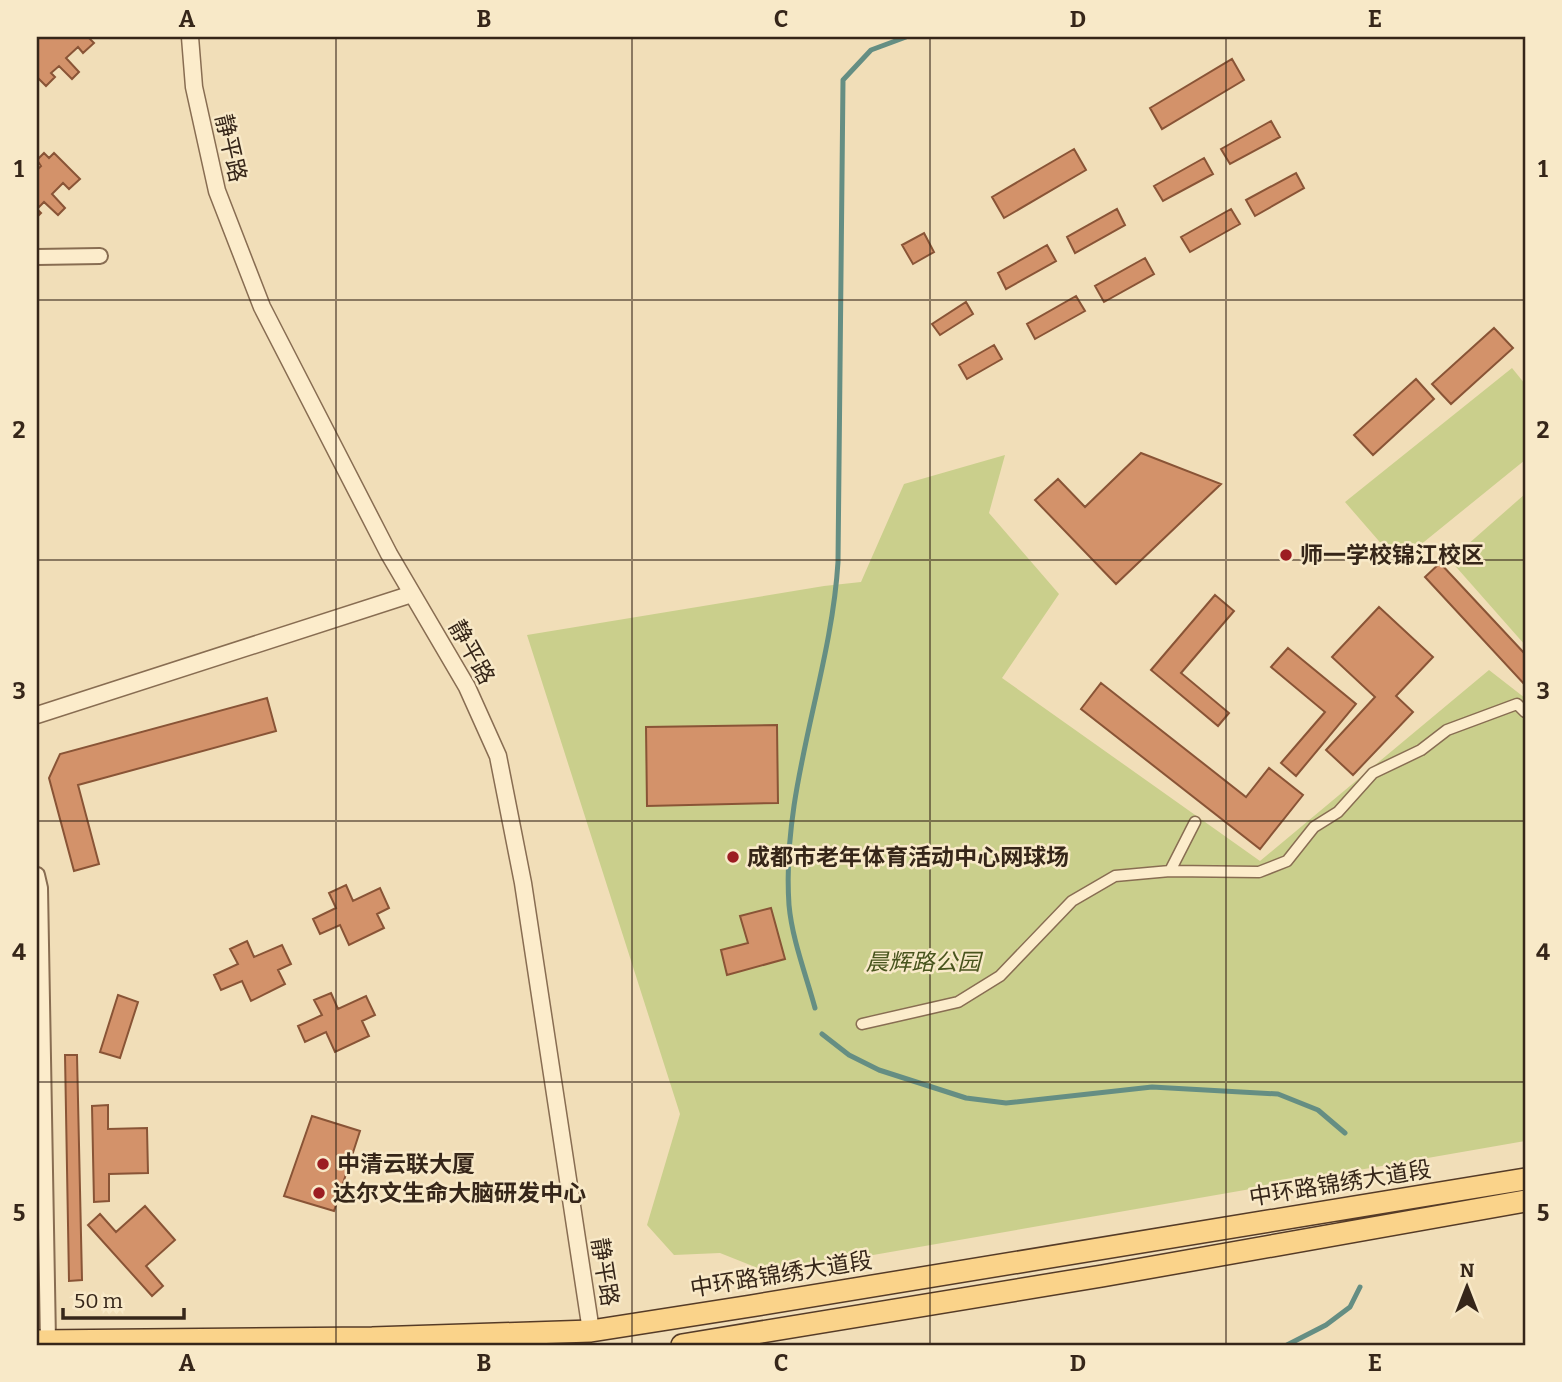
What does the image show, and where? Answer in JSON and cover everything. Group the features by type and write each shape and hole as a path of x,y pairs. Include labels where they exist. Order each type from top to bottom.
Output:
{"main road":[{"name":"中环路锦绣大道段","path":"42,1341 372,1338 593,1340 779,1302 1525,1179"},
{"path":"682,1345 1525,1201"}],"street":[{"name":"静平路","path":"190,37 194,87 217,191 262,307 389,555 467,687 498,756 523,883 593,1340"},
{"path":"37,257 100,256"},
{"path":"37,715 412,594"},
{"path":"862,1024 958,1002 1000,976 1072,901 1115,876 1170,871 1259,872 1287,861 1314,827 1338,812 1373,773 1421,750 1447,730 1517,704 1525,712"},
{"path":"1170,871 1195,822"},
{"path":"37,876 40,888 42,1341"}],"green space":[{"path":"1512,368 1525,384 1525,460 1398,563 1345,502"},
{"name":"晨辉路公园","path":"1005,455 989,513 1059,594 1002,678 1260,861 1489,670 1525,698 1525,1141 770,1273 720,1253 674,1255 647,1225 680,1114 527,635 861,582 904,484"},
{"path":"1525,494 1525,645 1450,560"}],"building":[{"path":"37,37 88,37 94,43 83,53 78,47 66,58 79,72 72,79 59,66 51,73 55,77 46,86 37,77"},
{"path":"1232,59 1244,80 1162,129 1150,108"},
{"path":"1271,121 1280,137 1230,164 1221,149"},
{"path":"1074,149 1086,170 1004,218 992,197"},
{"path":"44,153 49,158 54,153 80,179 69,189 63,183 52,194 65,208 58,215 44,202 37,209 37,170 41,166 37,160"},
{"path":"1204,158 1213,174 1163,201 1154,186"},
{"path":"1296,173 1304,188 1255,216 1246,200"},
{"path":"1117,209 1125,225 1075,253 1067,237"},
{"path":"1231,209 1240,224 1190,252 1181,237"},
{"path":"924,233 934,252 913,264 902,245"},
{"path":"1047,245 1056,261 1006,289 998,273"},
{"path":"1145,258 1154,274 1104,302 1095,286"},
{"path":"1076,296 1085,311 1035,339 1027,324"},
{"path":"966,302 973,314 940,335 932,324"},
{"path":"1494,328 1513,348 1451,404 1432,384"},
{"path":"994,345 1002,359 967,379 959,365"},
{"path":"1416,379 1434,399 1373,455 1354,435"},
{"path":"1141,453 1221,484 1116,584 1035,500 1058,479 1085,507"},
{"path":"1440,563 1525,654 1525,685 1425,577"},
{"path":"1215,595 1234,611 1181,673 1229,713 1218,726 1151,670"},
{"path":"1379,607 1433,657 1396,696 1413,712 1353,775 1326,750 1375,697 1332,657"},
{"path":"1288,648 1356,704 1296,776 1281,763 1325,712 1271,667"},
{"path":"1101,683 1246,797 1269,768 1303,795 1260,849 1081,709"},
{"path":"267,698 276,731 78,785 99,864 74,871 49,778 60,754"},
{"path":"777,725 778,803 647,806 646,727"},
{"path":"346,885 353,901 380,888 389,908 377,914 384,928 349,945 340,925 320,934 313,919 336,908 329,893"},
{"path":"771,908 785,959 727,975 721,950 748,943 740,916"},
{"path":"247,941 254,957 282,945 291,964 278,970 285,984 251,1001 242,981 221,990 214,975 238,964 230,949"},
{"path":"331,993 338,1009 366,996 375,1015 362,1021 369,1036 335,1052 326,1032 305,1042 298,1026 322,1015 314,1000"},
{"path":"118,995 138,1002 120,1058 100,1052"},
{"path":"65,1055 77,1055 82,1280 69,1281"},
{"path":"108,1105 108,1129 147,1128 148,1173 109,1174 109,1201 94,1202 92,1106"},
{"name":"中清云联大厦","path":"312,1116 360,1131 334,1211 284,1196"},
{"path":"145,1206 175,1240 146,1266 163,1286 152,1296 88,1225 100,1214 116,1232"}],"waterway":[{"path":"815,1008 791,918 789,861 799,775 834,605 838,562 843,80 871,50 906,37"},
{"path":"822,1034 849,1055 879,1070 966,1098 1006,1103 1152,1087 1278,1094 1318,1110 1345,1133"},
{"path":"1287,1345 1326,1325 1350,1307 1360,1287"}],"place":[{"name":"师一学校锦江校区","path":"1286,555"},
{"name":"成都市老年体育活动中心网球场","path":"733,857"},
{"name":"中清云联大厦","path":"323,1164"},
{"name":"达尔文生命大脑研发中心","path":"319,1193"}]}
